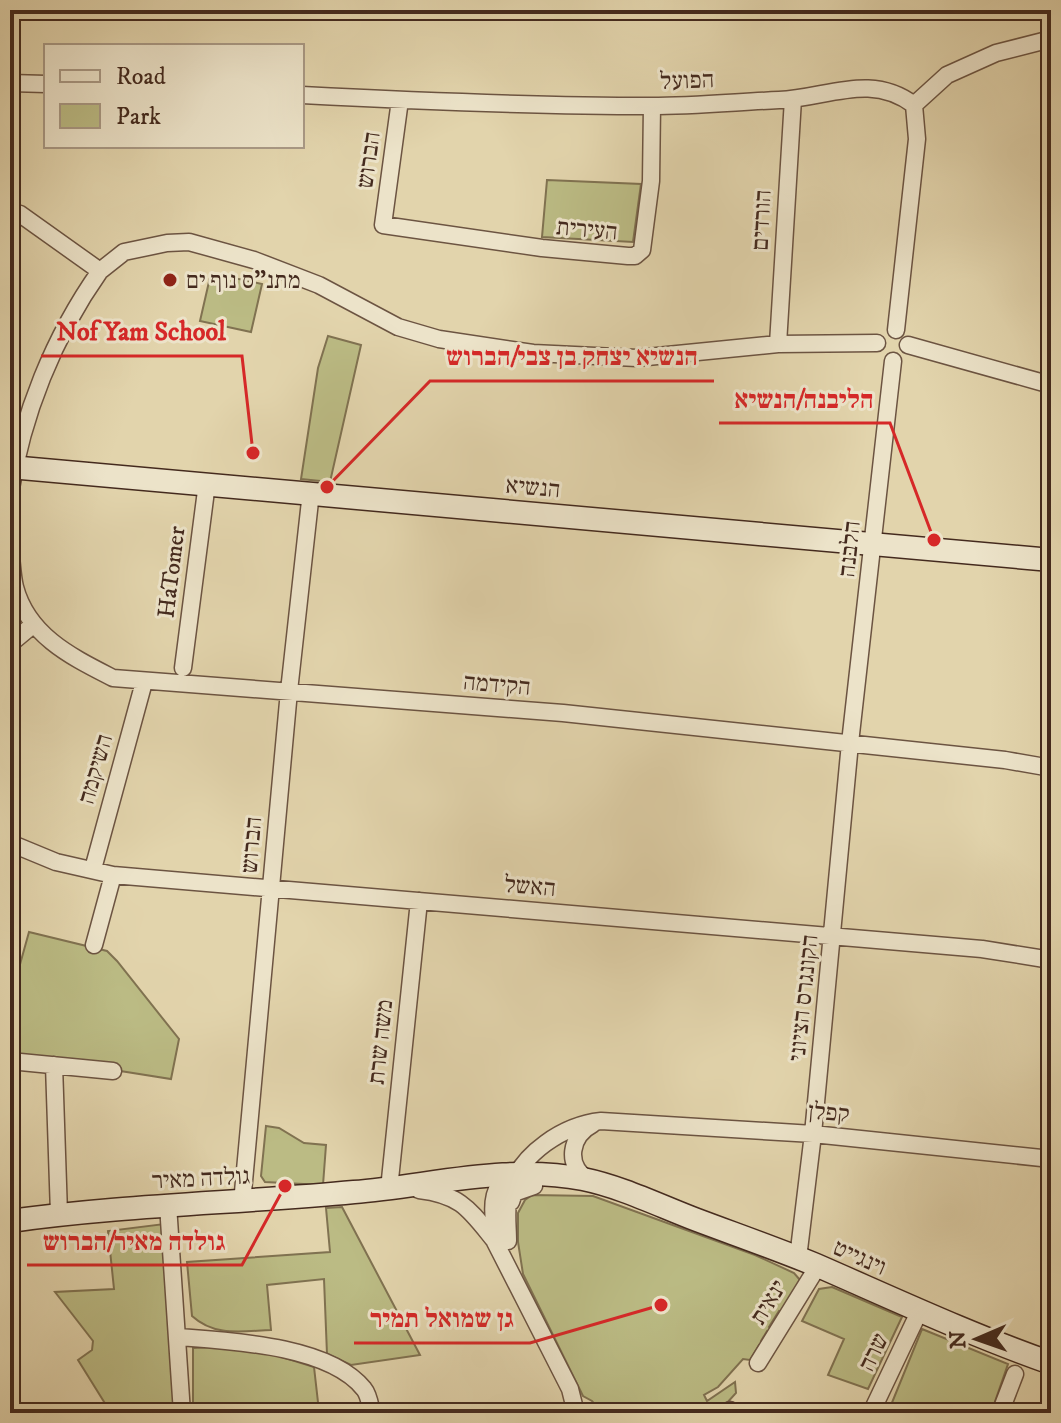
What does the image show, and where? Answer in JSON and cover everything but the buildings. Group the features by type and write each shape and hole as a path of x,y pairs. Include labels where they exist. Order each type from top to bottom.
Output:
{"street":[{"path":"896,330 917,139 914,105 947,75 996,53 1051,39"},
{"path":"10,83 38,84"},
{"name":"הפועל","path":"304,95 652,106 793,99 842,89 874,88 897,92 914,105"},
{"name":"הורדים","path":"778,344 793,99"},
{"name":"הברוש","path":"383,225 400,100"},
{"name":"העירית","path":"383,225 542,248 635,256 642,250 651,181 652,106"},
{"path":"10,211 20,214 100,271"},
{"path":"10,494 12,467 50,356 81,298 100,271 124,252 167,243 189,242 254,260 319,285 398,327 439,339 533,353 637,358 778,344 877,343"},
{"path":"877,343 882,334 896,330"},
{"path":"877,343 882,356 893,361 903,357 908,345 904,336 896,330"},
{"path":"908,345 1051,385"},
{"name":"הלבנה","path":"850,743 893,361"},
{"name":"הנשיא","path":"12,467 1051,560"},
{"name":"HaTomer","path":"183,668 207,483"},
{"name":"הברוש","path":"242,1203 289,691 311,492"},
{"name":"הקידמה","path":"10,549 15,588 34,624 63,653 113,678 563,713 1005,760 1051,768"},
{"path":"10,644 34,624"},
{"name":"השיקמה","path":"93,869 144,682"},
{"name":"הקונגרס הציוני","path":"808,1262 813,1134 850,743"},
{"name":"האשל","path":"10,843 56,862 113,875 982,949 1051,960"},
{"path":"94,945 113,875"},
{"name":"משה שרת","path":"398,1189 419,901"},
{"path":"10,1061 113,1071"},
{"path":"54,1065 59,1214"},
{"path":"588,1180 580,1175 573,1150 582,1131 601,1121"},
{"name":"קפלן","path":"505,1248 514,1193 520,1189 516,1179 537,1150 571,1128 601,1121 813,1134 1051,1159"},
{"path":"516,1179 494,1193 494,1212 515,1279 570,1389 576,1413"},
{"name":"גולדה מאיר","path":"10,1221 59,1214 168,1205 242,1203 516,1179"},
{"name":"וינגייט","path":"516,1179 588,1180 808,1262 919,1312 1051,1363"},
{"name":"וינגייט","path":"516,1179 596,1189 646,1201"},
{"path":"398,1189 438,1192 455,1198 505,1248"},
{"path":"168,1205 182,1413"},
{"name":"ינאית","path":"758,1363 808,1262"},
{"name":"שרה","path":"871,1413 919,1312"},
{"path":"177,1337 266,1344 342,1368 367,1391 372,1413"},
{"path":"1000,1413 1015,1374"},
{"path":"10,1407 14,1413"}],"green space":[{"path":"547,180 641,184 633,242 542,237"},
{"path":"211,273 262,284 251,332 200,321"},
{"path":"328,336 361,345 330,482 301,479 318,368"},
{"path":"29,932 107,951 117,961 179,1039 171,1079 10,1059 10,967 19,968"},
{"path":"266,1126 279,1128 304,1143 326,1145 323,1185 265,1182 261,1176"},
{"path":"532,1195 593,1196 755,1255 794,1273 800,1280 783,1312 779,1311 769,1327 774,1330 772,1334 767,1331 761,1341 766,1345 764,1348 759,1345 750,1360 743,1359 718,1387 704,1395 707,1401 735,1382 736,1393 726,1404 716,1405 709,1413 602,1413 583,1396 523,1274 518,1213 525,1200"},
{"path":"342,1207 420,1355 351,1365 327,1354 324,1279 267,1285 271,1330 219,1330 192,1316 187,1262 330,1252 326,1208"},
{"path":"164,1224 176,1413 111,1413 78,1360 92,1350 93,1341 55,1292 114,1289 108,1231"},
{"path":"832,1287 902,1317 868,1389 828,1375 844,1339 802,1321 819,1289"},
{"path":"922,1329 1008,1364 991,1413 910,1413 891,1405"},
{"path":"215,1347 269,1353 314,1367 319,1411 363,1410 364,1413 193,1413 193,1348"}],"place":[{"name":"מתנ\"ס נוף ים","path":"170,280"},
{"name":"Nof Yam School","path":"253,453"},
{"name":"הנשיא יצחק בן צבי/הברוש","path":"327,487"},
{"name":"הליבנה/הנשיא","path":"934,540"},
{"name":"גולדה מאיר/הברוש","path":"285,1186"},
{"name":"גן שמואל תמיר","path":"661,1305"}]}
